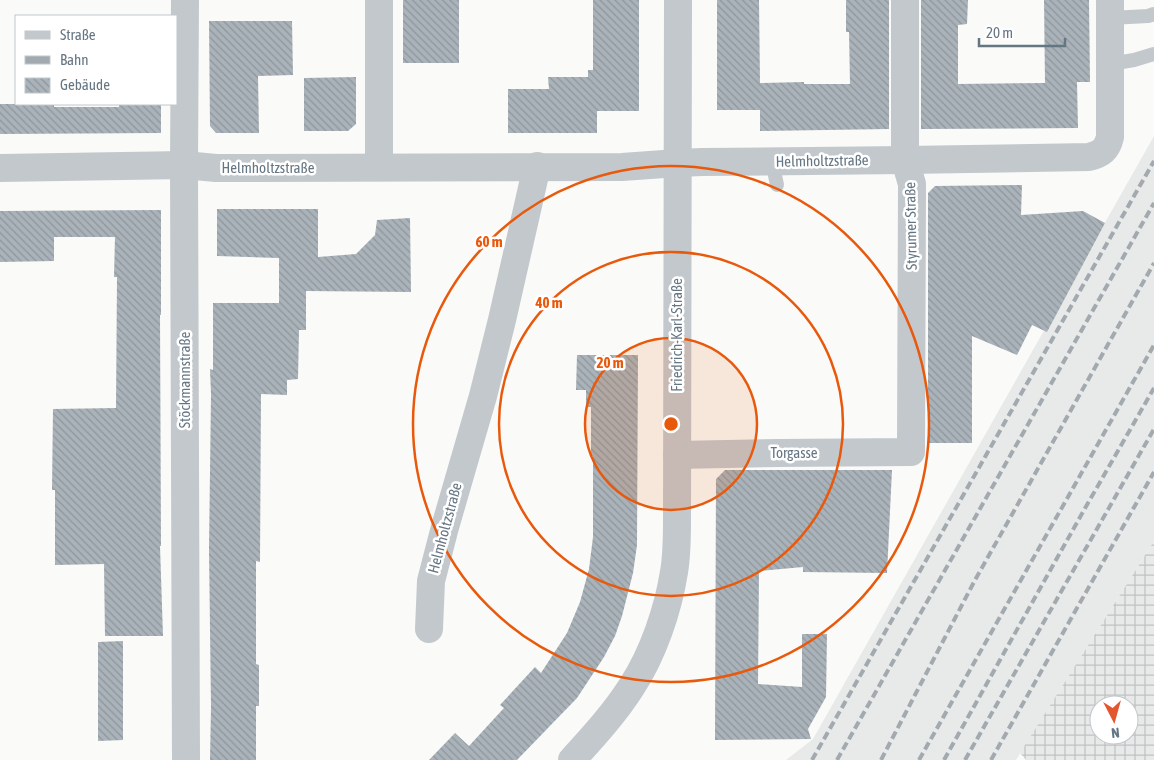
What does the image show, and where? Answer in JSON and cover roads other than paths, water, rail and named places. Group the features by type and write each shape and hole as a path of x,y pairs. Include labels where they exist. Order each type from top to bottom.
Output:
{"street":[{"name":"Stöckmannstraße","path":"185,0 186,760"},
{"path":"379,168 380,0"},
{"name":"Friedrich-Karl-Straße","path":"572,760 600,730 633,685 658,633 674,573 677,455 678,0"},
{"name":"Styrumer Straße","path":"905,0 906,160 912,184 911,452"},
{"path":"1110,9 1110,64"},
{"name":"Helmholtzstraße","path":"0,168 184,165 216,168 622,167 678,162 775,173 906,160 1089,157 1098,155 1108,146 1110,137 1110,64"},
{"name":"Helmholtzstraße","path":"428,629 431,581 483,396 537,166"},
{"name":"Torgasse","path":"677,455 911,452"}],"lane":[{"path":"1110,9 1148,16 1154,14"},
{"path":"1110,64 1154,54"}],"railway":[{"path":"812,760 1154,161"},
{"path":"837,760 1154,203"},
{"path":"881,760 975,580 1154,263"},
{"path":"919,760 1154,345"},
{"path":"944,760 1154,388"},
{"path":"965,760 1154,429"},
{"path":"991,760 1154,472"}]}
